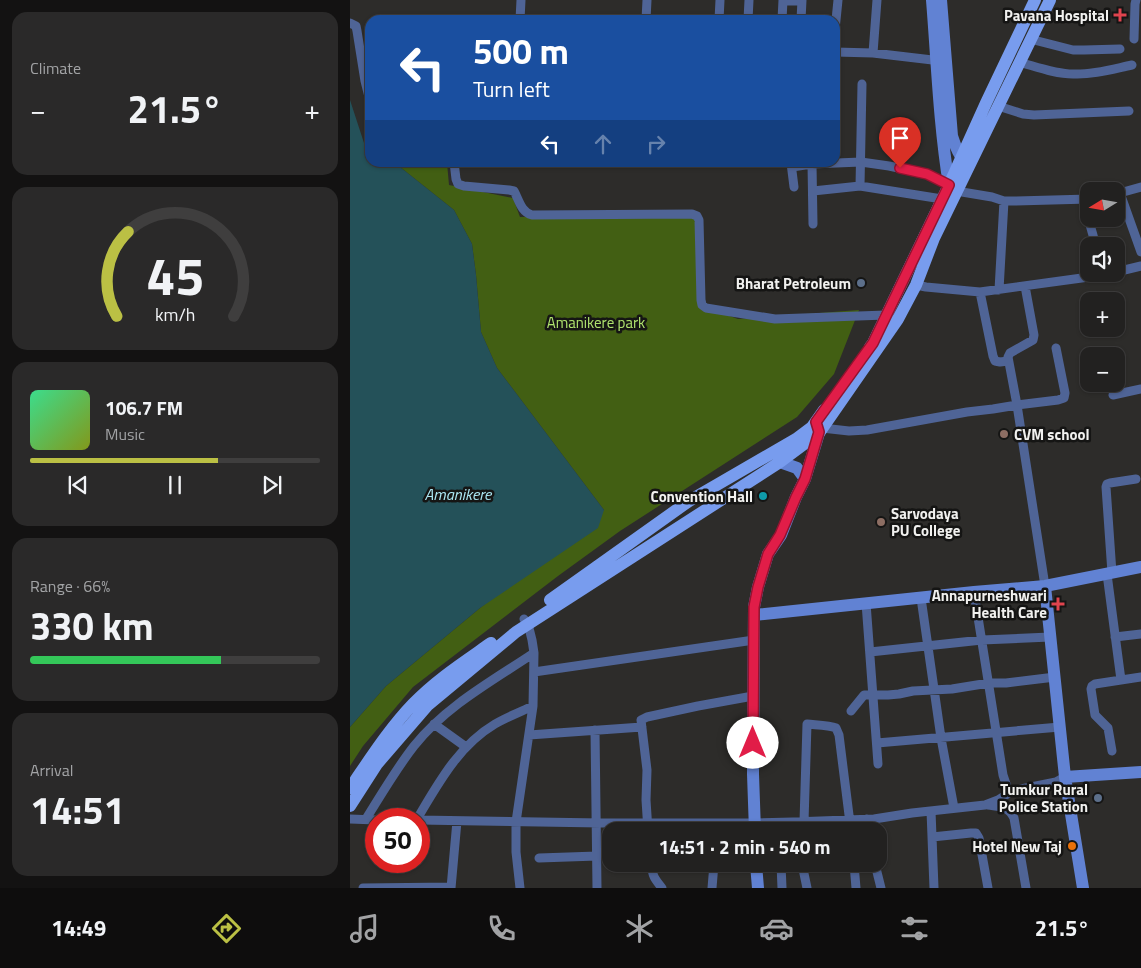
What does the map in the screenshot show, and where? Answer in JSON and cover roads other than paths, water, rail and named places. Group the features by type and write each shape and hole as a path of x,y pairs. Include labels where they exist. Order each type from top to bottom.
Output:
{"main road":[{"path":"932,0 952,136 964,162"},
{"path":"941,0 940,119 952,188"},
{"path":"350,788 393,726 437,682 526,622 780,462 819,427 898,319 916,285 986,103 1035,0"},
{"path":"964,162 998,106 1050,0"},
{"path":"754,822 754,615 758,587 768,554 780,535 805,479 819,427 873,343 942,198 952,188"},
{"path":"350,806 377,764 427,706 526,622 688,501 796,439 812,427 819,427"},
{"path":"780,462 797,468 805,479"},
{"path":"754,615 1045,586 1141,567"},
{"path":"1045,586 1065,777 1082,888"},
{"path":"1065,777 1141,772"},
{"path":"757,872 758,888"}],"street":[{"path":"520,15 521,0"},
{"path":"646,15 647,0"},
{"path":"719,15 720,0"},
{"path":"748,15 749,0"},
{"path":"782,15 782,0 802,1 801,15"},
{"path":"836,15 838,0"},
{"path":"873,53 877,0"},
{"path":"1134,39 1136,0"},
{"path":"350,23 356,26 365,80"},
{"path":"1030,39 1073,50 1120,49"},
{"path":"840,52 873,53 941,61"},
{"path":"1019,62 1059,73 1075,75 1132,65"},
{"path":"860,186 862,84"},
{"path":"998,106 1023,114 1034,115 1129,111"},
{"path":"840,163 860,162 927,174 952,188 1004,201 1080,198"},
{"path":"455,167 458,184 514,191 526,214 692,214 697,216 699,220 701,300 702,305 706,308 775,319 886,315"},
{"path":"792,167 794,187"},
{"path":"812,167 813,224"},
{"path":"813,191 860,186 942,198"},
{"path":"1125,191 1141,187"},
{"path":"1000,290 1004,201"},
{"path":"1125,211 1141,252"},
{"path":"1125,270 1141,266"},
{"path":"916,285 980,292 1080,278"},
{"path":"1025,286 1034,334 1033,340 1010,353 1008,361 1017,405 1045,586"},
{"path":"980,292 993,356 995,360 1000,362 1008,361"},
{"path":"819,427 849,431 867,430 967,412 1058,400 1064,398 1065,393 1056,348"},
{"path":"1112,395 1141,388"},
{"path":"1121,680 1115,637 1110,574 1106,487 1107,484 1136,479"},
{"path":"974,592 1003,775 1009,793"},
{"path":"921,598 941,738 954,808"},
{"path":"866,603 878,764"},
{"path":"520,888 516,852 516,822 533,706 534,672 532,640 526,622"},
{"path":"1115,637 1141,634"},
{"path":"870,652 982,640 1050,637"},
{"path":"534,672 754,640"},
{"path":"373,808 414,746 434,724 470,694 534,653"},
{"path":"851,712 864,695 899,694 912,691 952,689 989,683 1006,683 1055,677"},
{"path":"1112,752 1108,728 1095,715 1092,686 1141,677"},
{"path":"647,822 647,770 641,720 698,706 753,696"},
{"path":"425,808 444,773 466,747 494,725 533,706"},
{"path":"434,724 466,747"},
{"path":"850,820 839,735 836,728 807,724 804,822 850,820 867,819 985,805 1009,793 1056,782 1065,777"},
{"path":"528,735 642,727"},
{"path":"877,743 1060,727"},
{"path":"595,730 597,888"},
{"path":"985,805 1006,809 1011,812 1014,818 1026,888"},
{"path":"931,810 934,888"},
{"path":"350,819 365,820"},
{"path":"430,820 602,823"},
{"path":"363,888 451,887 457,821"},
{"path":"932,837 976,833 979,838 988,888"},
{"path":"539,858 597,856"},
{"path":"652,872 656,882 662,888"},
{"path":"712,888 713,872"},
{"path":"781,872 782,888"},
{"path":"804,872 807,888"},
{"path":"855,872 856,888"},
{"path":"877,872 880,888"}],"water":[{"name":"Amanikere","path":"350,100 365,144 365,167 400,167 454,210 472,244 481,332 497,368 604,510 598,528 480,608 386,686 350,727"}],"place":[{"name":"Pavana Hospital","path":"1120,15"},
{"name":"Bharat Petroleum","path":"861,283"},
{"name":"CVM school","path":"1004,434"},
{"name":"Convention Hall","path":"763,496"},
{"name":"Sarvodaya PU College","path":"881,522"},
{"name":"Annapurneshwari Health Care","path":"1058,604"},
{"name":"Tumkur Rural Police Station","path":"1098,798"},
{"name":"Hotel New Taj","path":"1072,846"}],"park label":[{"name":"Amanikere park","path":"596,322"}]}
